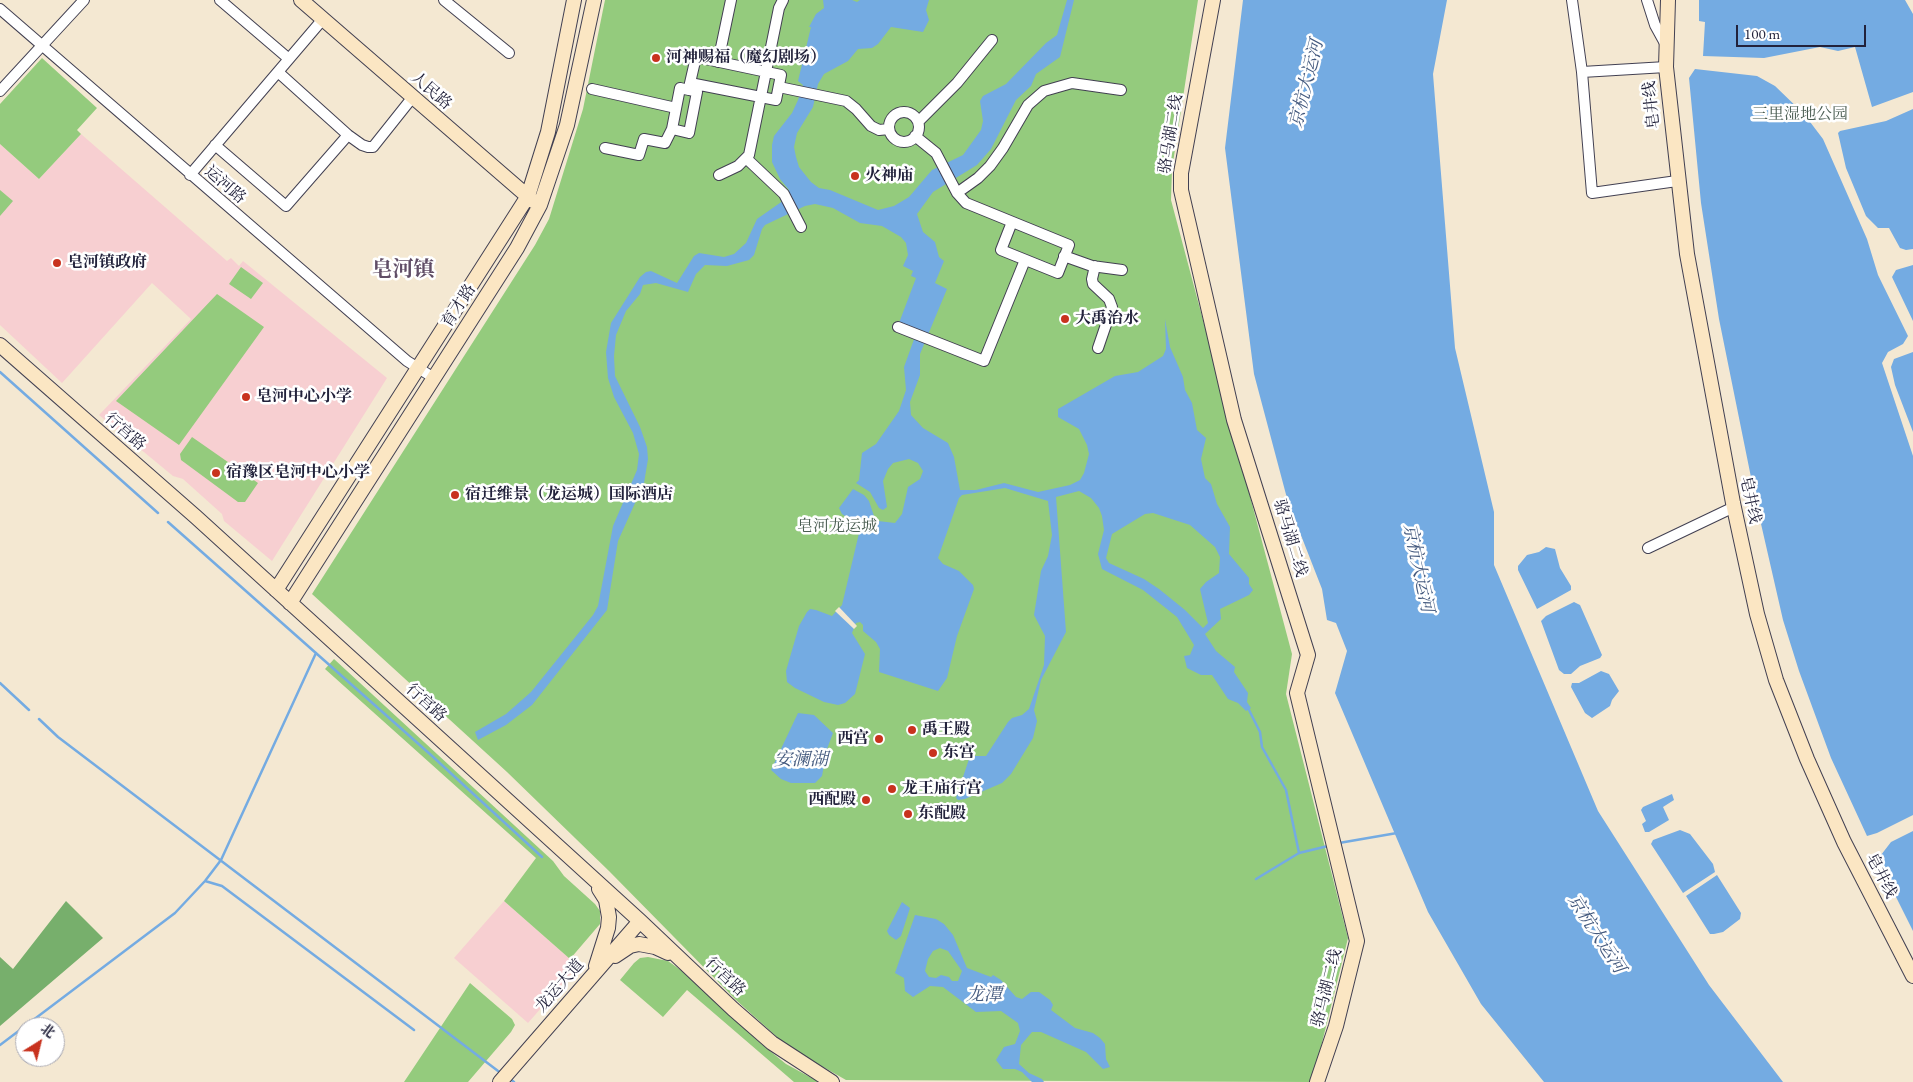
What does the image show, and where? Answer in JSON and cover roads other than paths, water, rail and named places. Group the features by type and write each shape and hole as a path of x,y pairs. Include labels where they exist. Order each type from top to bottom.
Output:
{"street":[{"path":"0,91 84,0"},
{"path":"220,0 289,59"},
{"path":"444,0 508,53"},
{"name":"育才路","path":"276,590 528,196 548,132 574,0"},
{"name":"育才路","path":"290,603 517,248 540,205 567,125 594,0"},
{"path":"718,62 731,0"},
{"path":"718,175 738,166 747,159 762,98 779,8 783,0"},
{"name":"骆马湖二线","path":"1213,0 1180,173 1181,190 1234,420 1308,655 1297,693 1357,941 1336,1026 1317,1082"},
{"path":"1572,0 1582,72 1592,193 1677,181"},
{"path":"1647,0 1655,25 1666,46"},
{"name":"皂井线","path":"1668,0 1666,67 1677,181 1687,254 1734,507 1757,614 1780,689 1807,759 1844,842 1913,976"},
{"name":"人民路","path":"309,3 323,19 412,98 540,205"},
{"name":"运河路","path":"0,9 407,361 434,378"},
{"path":"190,175 323,19"},
{"path":"889,129 898,140 908,141 916,136 918,122 957,82 992,40"},
{"path":"605,148 639,155 644,139 665,143 672,129 680,88 690,86 776,100 781,75 696,57 690,86"},
{"path":"1582,72 1666,67"},
{"path":"278,72 348,135 362,145 373,147 412,98"},
{"path":"957,193 978,178 990,166 1004,148 1028,105 1044,91 1072,83 1121,90"},
{"path":"672,129 689,133 698,92 690,86"},
{"path":"779,87 846,102 856,109 871,126 879,130 889,129"},
{"path":"592,89 676,108"},
{"path":"889,129 891,120 898,113 913,114 918,122"},
{"path":"215,145 286,206 348,135"},
{"path":"916,136 936,153 957,193 976,208 1012,222 1068,245 1058,273 1001,250 1012,222"},
{"path":"747,159 784,194 801,226"},
{"path":"1064,256 1095,266 1122,270"},
{"path":"898,327 984,361 1026,260"},
{"path":"1095,266 1092,279 1093,284 1109,299 1112,307 1098,348"},
{"name":"行宫路","path":"0,345 276,590 772,1043 832,1082"},
{"path":"1648,548 1734,507"},
{"path":"590,876 606,900 609,917 606,937 596,971"},
{"name":"龙运大道","path":"504,1078 640,921"},
{"path":"596,971 621,952 639,944 654,946 682,960"}],"water":[{"path":"823,0 852,0 857,2 860,0 929,0 926,10 929,20 923,32 891,27 878,44 872,48 858,49 848,61 824,74 818,84 813,107 797,133 794,147 796,157 799,167 811,182 819,188 830,190 878,210 894,206 909,197 932,170 963,155 981,130 983,121 980,101 983,96 1006,84 1046,43 1057,35 1067,0 1074,0 1060,57 1036,74 1031,86 1016,100 991,149 977,165 933,192 917,214 923,232 935,242 939,257 944,261 935,283 947,289 920,354 920,375 910,402 911,415 923,428 948,443 954,457 960,490 976,490 1004,483 1038,492 1070,485 1080,480 1089,454 1079,429 1058,417 1058,409 1115,376 1138,372 1163,356 1166,349 1165,319 1170,347 1183,377 1185,390 1192,403 1197,430 1206,438 1201,459 1205,478 1211,484 1217,504 1230,527 1229,554 1249,578 1249,584 1253,590 1249,595 1220,609 1221,619 1205,634 1216,651 1235,667 1234,672 1248,693 1247,702 1251,708 1246,711 1238,703 1228,699 1212,675 1201,675 1187,668 1184,656 1190,655 1194,645 1177,617 1143,590 1102,569 1098,554 1104,530 1102,516 1099,508 1091,498 1079,491 1056,497 1066,632 1041,680 1034,710 1037,721 1033,738 1011,774 1002,783 965,799 958,800 956,798 970,756 986,756 1008,722 1029,709 1044,665 1045,636 1034,615 1041,571 1048,556 1052,535 1048,501 1005,488 962,495 959,498 938,558 943,564 959,571 973,585 974,589 957,636 947,678 938,691 879,672 880,649 876,642 863,631 863,625 860,622 856,623 852,633 865,654 855,694 845,703 838,705 824,702 787,682 786,671 799,626 807,612 810,609 832,616 842,605 860,529 854,522 842,514 839,508 853,489 864,495 869,501 874,516 878,521 895,523 902,514 908,487 920,479 923,471 918,463 909,459 893,463 883,481 887,507 883,510 879,508 870,492 856,483 859,480 862,453 876,444 899,411 906,390 904,367 917,331 899,323 916,278 911,276 913,271 903,266 908,255 906,243 901,237 882,226 860,223 833,208 815,204 805,206 765,225 754,255 749,260 727,266 705,265 696,274 688,292 656,283 643,285 640,294 626,311 616,335 615,376 640,427 647,447 648,459 644,483 618,541 607,610 532,705 506,725 478,740 475,732 506,714 531,692 593,615 598,606 613,526 637,470 639,454 633,433 614,397 608,378 606,352 611,323 640,277 646,272 651,271 677,283 694,256 699,253 724,257 734,254 746,243 757,219 787,198 789,190 780,179 772,162 772,145 774,136 792,113 798,100 803,85 798,81 811,27 809,27 816,14 824,8","holes":["1153,513 1190,525 1215,547 1220,557 1219,573 1200,589 1208,623 1203,628 1185,610 1159,589 1144,579 1109,563 1106,558 1112,534 1145,514"]},
{"name":"京杭大运河","path":"1243,0 1447,0 1433,74 1455,348 1494,512 1494,565 1598,811 1709,985 1783,1082 1544,1082 1481,1004 1428,912 1335,693 1347,651 1336,623 1327,620 1322,589 1288,502 1254,374 1225,148"},
{"path":"1699,0 1905,0 1913,14 1913,92 1872,107 1855,47 1838,51 1820,47 1764,58 1703,56 1705,22 1699,21"},
{"name":"三里湿地公园","path":"1695,69 1757,76 1775,86 1804,114 1823,139 1867,239 1878,275 1908,336 1903,344 1888,352 1882,363 1913,456 1913,815 1867,836 1831,758 1799,671 1783,620 1756,502 1719,319 1701,203 1689,78"},
{"path":"1913,109 1913,249 1906,250 1900,248 1889,228 1878,228 1866,216 1846,168 1838,133 1886,121"},
{"path":"1913,265 1913,321 1892,277 1896,270"},
{"path":"1913,352 1913,432 1895,385 1891,367 1894,359"},
{"path":"1546,547 1555,549 1560,568 1571,586 1571,590 1537,609 1518,570 1518,566 1527,555 1539,552"},
{"path":"1574,602 1580,605 1602,655 1600,658 1580,666 1571,674 1564,674 1559,670 1541,621 1546,616"},
{"path":"1601,671 1609,674 1619,691 1610,706 1592,718 1585,713 1571,687 1572,683 1579,683"},
{"name":"安澜湖","path":"798,713 814,715 833,733 827,749 822,776 815,783 791,783 781,779 771,770"},
{"path":"1672,794 1674,800 1663,807 1669,820 1649,832 1645,832 1642,824 1646,821 1641,810 1643,807"},
{"path":"1680,830 1690,834 1713,864 1715,872 1683,893 1651,844 1653,840"},
{"path":"1913,831 1913,931 1886,877 1881,855 1891,842"},
{"path":"1717,875 1741,913 1740,919 1723,932 1710,934 1686,896"},
{"path":"902,902 910,908 901,936 896,940 887,931"},
{"name":"龙潭","path":"915,915 936,919 944,924 953,935 967,968 991,977 993,975 1001,980 1016,997 1022,999 1031,992 1039,992 1050,1000 1053,1005 1051,1010 1075,1028 1093,1033 1100,1038 1105,1044 1106,1059 1110,1067 1103,1069 1086,1052 1041,1032 1032,1032 1021,1045 1019,1064 1044,1082 1032,1082 1022,1072 1015,1069 1003,1069 996,1060 1004,1047 1015,1044 1020,1031 1018,1023 1001,1011 976,1012 943,987 930,986 913,997 905,991 904,978 895,973","holes":["940,948 948,951 962,971 958,981 952,981 949,977 941,975 936,978 929,977 925,971 928,959 933,951"]}],"waterway":[{"path":"0,372 158,513"},
{"path":"168,522 431,755 542,857"},
{"path":"0,1045 175,913 205,881 221,860 316,653"},
{"path":"0,683 29,710"},
{"path":"1249,710 1260,732 1262,747 1286,790 1299,853 1328,846"},
{"path":"39,719 58,737 502,1074"},
{"path":"1339,843 1397,833"},
{"path":"1256,879 1299,853"},
{"path":"205,881 222,886 414,1030"},
{"path":"509,1078 514,1082"}],"place":[{"name":"河神赐福（魔幻剧场）","path":"656,58"},
{"name":"火神庙","path":"855,176"},
{"name":"皂河镇政府","path":"57,263"},
{"name":"大禹治水","path":"1065,319"},
{"name":"皂河中心小学","path":"246,397"},
{"name":"宿豫区皂河中心小学","path":"216,473"},
{"name":"宿迁维景（龙运城）国际酒店","path":"455,495"},
{"name":"禹王殿","path":"912,730"},
{"name":"西宫","path":"879,739"},
{"name":"东宫","path":"933,753"},
{"name":"龙王庙行宫","path":"892,789"},
{"name":"西配殿","path":"866,800"},
{"name":"东配殿","path":"908,814"}],"district":[{"name":"皂河镇","path":"403,270"}],"park label":[{"name":"皂河龙运城","path":"837,527"}]}
